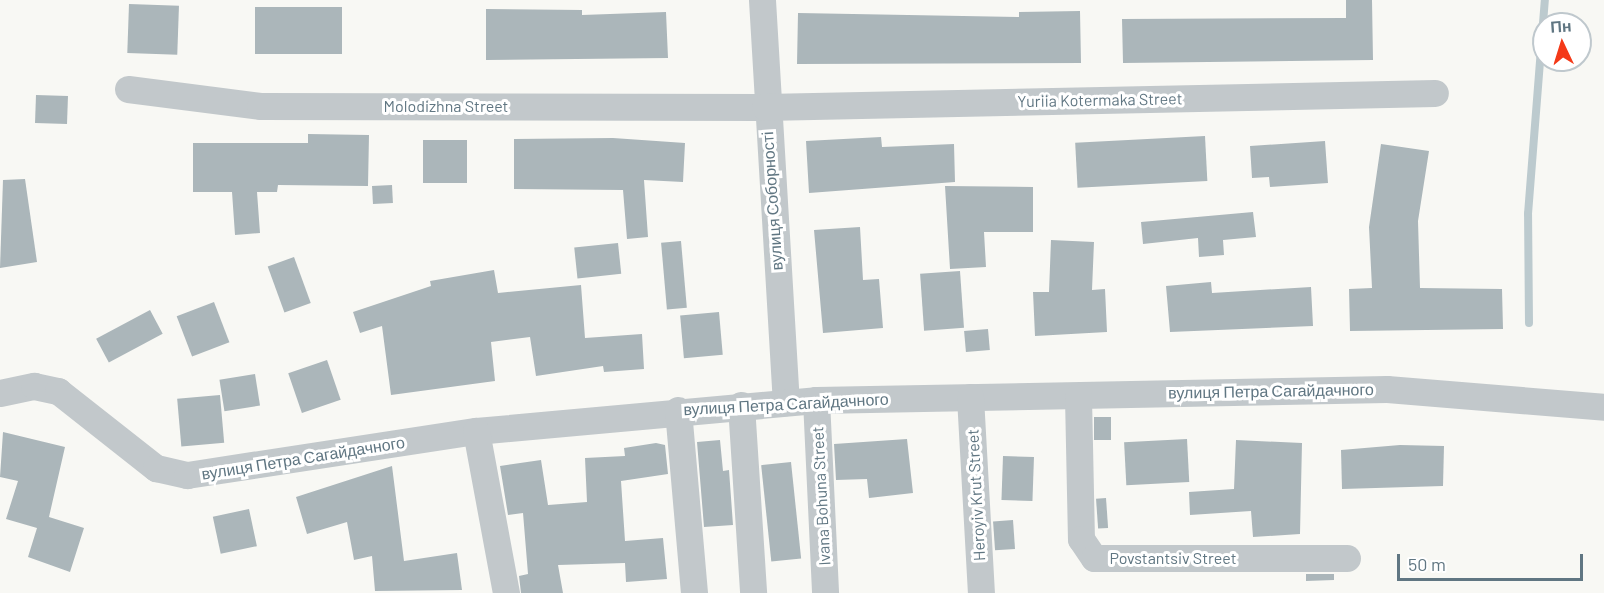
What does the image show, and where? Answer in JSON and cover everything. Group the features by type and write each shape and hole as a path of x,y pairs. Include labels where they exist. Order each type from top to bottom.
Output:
{"street":[{"name":"вулиця Соборності","path":"762,0 765,107 786,402"},
{"name":"Molodizhna Street","path":"128,89 260,106 765,107"},
{"name":"Yuriia Kotermaka Street","path":"765,107 1435,93"},
{"name":"вулиця Петра Сагайдачного","path":"0,393 34,386 58,391 156,468 187,475 476,431 678,410 816,400 1078,397 1387,389 1604,407"},
{"name":"Heroyiv Krut Street","path":"970,397 981,593"},
{"name":"Povstantsiv Street","path":"1078,397 1081,539 1094,558 1347,558"},
{"name":"Ivana Bohuna Street","path":"816,400 825,593"},
{"path":"741,405 753,593"},
{"path":"678,410 694,593"},
{"path":"476,431 506,593"}],"building":[{"path":"1346,0 1372,0 1373,60 1123,63 1122,19 1346,18"},
{"path":"129,4 179,6 177,55 127,53"},
{"path":"255,7 342,7 342,54 255,54"},
{"path":"486,9 582,10 582,15 666,12 668,58 486,60"},
{"path":"1080,11 1081,63 797,64 798,13 1019,17 1019,12"},
{"path":"36,95 68,96 67,124 35,123"},
{"path":"308,134 369,135 368,186 278,185 277,192 257,192 260,233 235,235 232,192 193,192 193,143 308,143"},
{"path":"1205,136 1207,181 1078,188 1075,143"},
{"path":"881,137 882,147 954,144 955,182 809,193 806,141"},
{"path":"613,138 685,143 683,182 644,180 648,237 627,239 623,190 514,189 514,139"},
{"path":"423,140 467,140 467,183 423,183"},
{"path":"1325,141 1328,183 1270,187 1269,177 1252,178 1250,146"},
{"path":"1381,144 1429,151 1418,221 1420,288 1502,289 1503,329 1350,331 1349,289 1372,288 1369,227"},
{"path":"25,179 37,262 0,268 3,180"},
{"path":"392,185 393,203 373,204 372,186"},
{"path":"945,186 1033,187 1033,232 984,232 986,267 950,269"},
{"path":"1253,212 1256,237 1223,240 1224,255 1199,257 1198,238 1143,244 1141,222"},
{"path":"860,227 863,280 879,279 883,328 823,333 814,230"},
{"path":"1051,240 1094,242 1092,290 1105,289 1107,332 1035,336 1033,292 1049,292"},
{"path":"681,241 687,308 667,309 661,243"},
{"path":"618,243 621,274 577,278 574,248"},
{"path":"294,257 311,303 284,313 268,267"},
{"path":"494,270 498,293 581,285 585,338 642,334 644,369 604,372 603,366 536,376 530,337 491,342 495,381 391,395 382,326 360,333 353,312 431,286 430,281"},
{"path":"960,271 964,328 924,331 920,274"},
{"path":"1211,282 1212,293 1311,287 1313,326 1170,332 1166,286"},
{"path":"214,302 229,342 192,356 177,316"},
{"path":"150,310 163,334 109,362 96,339"},
{"path":"719,312 723,355 684,358 680,315"},
{"path":"988,329 990,350 966,352 964,331"},
{"path":"327,360 341,400 302,413 288,373"},
{"path":"255,374 260,406 224,411 219,380"},
{"path":"220,395 224,443 181,447 177,399"},
{"path":"1094,417 1111,417 1111,440 1094,440"},
{"path":"3,432 65,447 49,517 84,528 70,572 28,557 37,528 6,519 18,481 0,477"},
{"path":"907,439 913,493 869,498 867,479 836,480 834,444"},
{"path":"1187,439 1189,482 1126,485 1124,442"},
{"path":"720,440 723,471 729,470 733,525 704,527 697,442"},
{"path":"1236,440 1302,443 1300,534 1253,537 1251,511 1190,515 1189,492 1234,489"},
{"path":"656,443 665,445 668,474 621,481 625,541 663,538 667,579 626,582 625,563 558,565 563,593 521,593 519,576 528,574 523,513 508,515 500,466 541,460 548,505 587,502 585,458 625,456 624,448"},
{"path":"1400,445 1444,446 1443,486 1342,489 1341,450"},
{"path":"1003,456 1034,457 1032,501 1001,500"},
{"path":"791,462 801,558 771,562 761,465"},
{"path":"392,466 404,561 457,553 462,590 375,591 372,556 354,560 347,522 307,534 296,497"},
{"path":"1106,498 1108,528 1098,529 1096,499"},
{"path":"249,509 257,546 221,554 213,517"},
{"path":"1013,520 1015,549 995,550 993,521"},
{"path":"1306,574 1334,574 1334,580 1306,581"}],"waterway":[{"path":"1529,323 1528,214 1545,0"}]}
